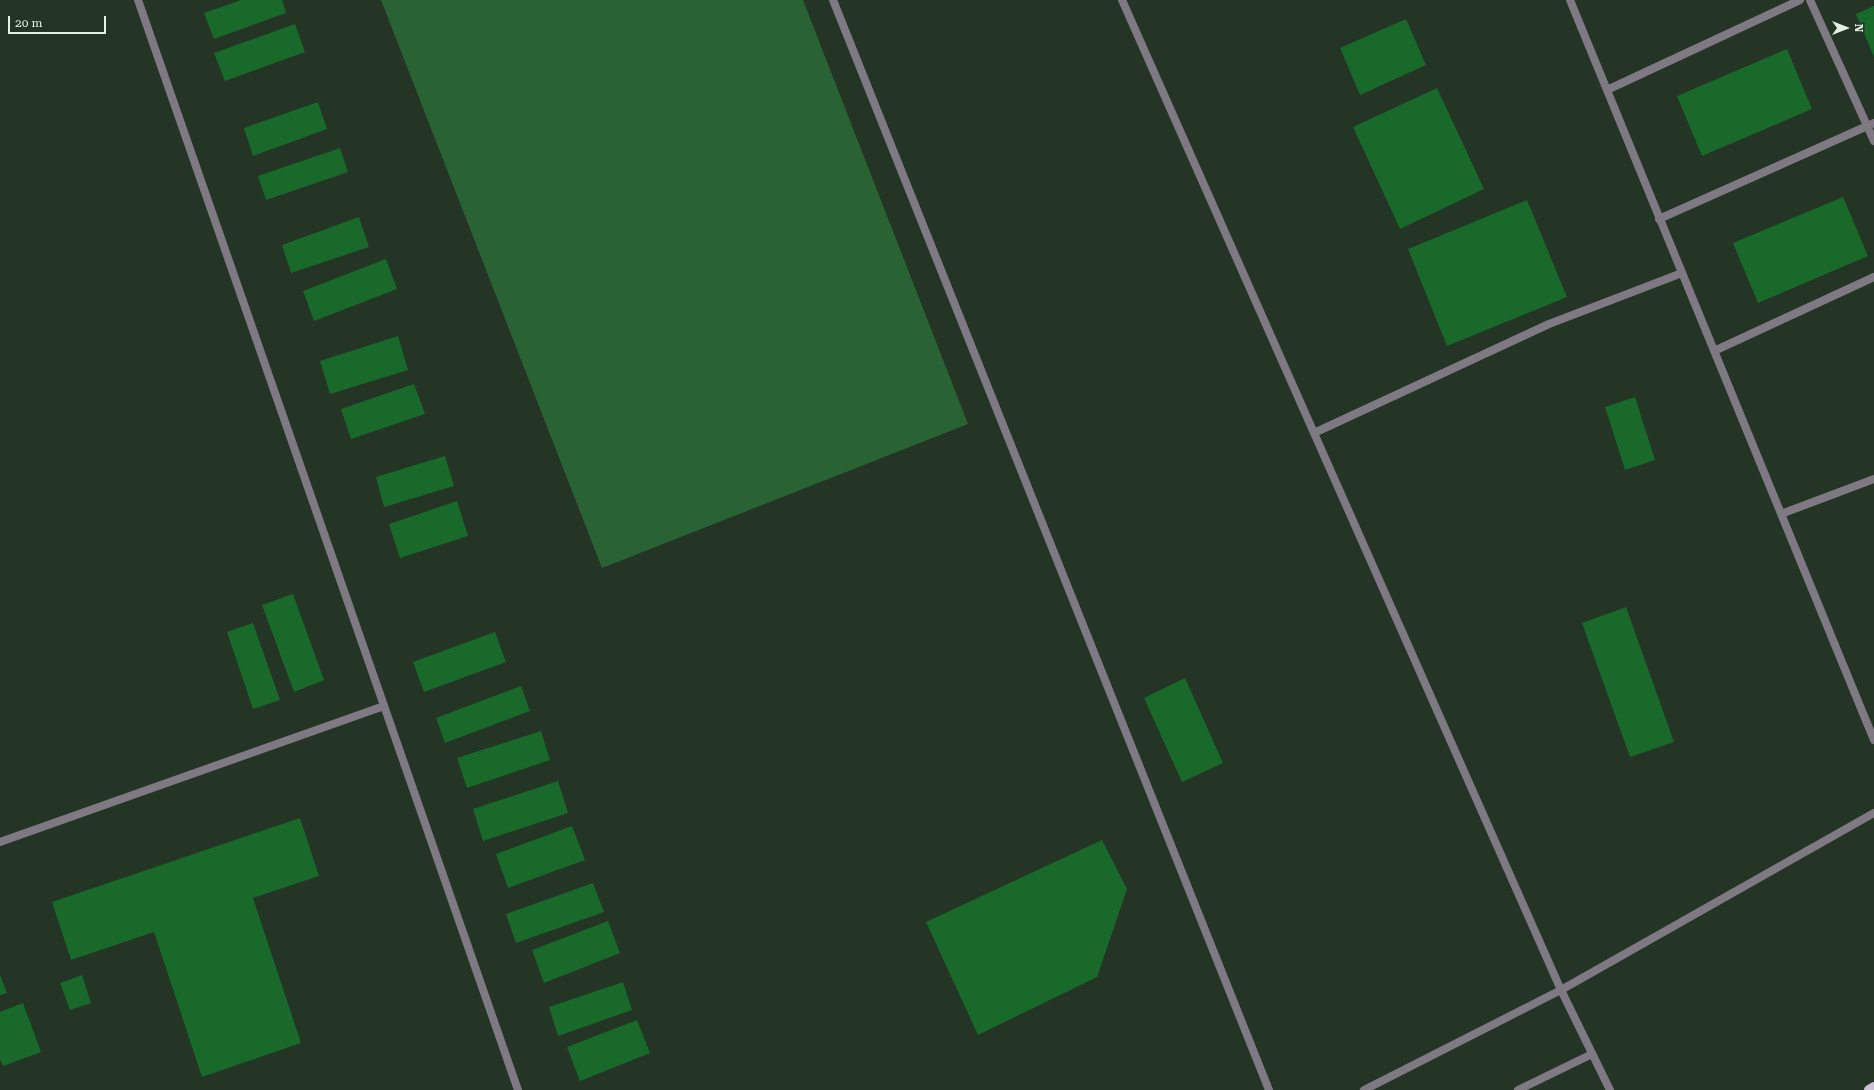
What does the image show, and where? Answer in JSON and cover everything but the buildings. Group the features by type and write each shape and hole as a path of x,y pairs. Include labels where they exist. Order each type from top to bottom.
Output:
{"main road":[{"path":"1869,1090 1874,1088"}],"lane":[{"path":"138,0 518,1090"},
{"path":"834,0 1269,1090"},
{"path":"1122,0 1561,990 1610,1090"},
{"path":"1570,0 1874,740"},
{"path":"1607,90 1800,0"},
{"path":"1810,0 1871,125 1874,141"},
{"path":"1660,219 1871,125"},
{"path":"1314,433 1549,324 1682,273"},
{"path":"1714,351 1874,277"},
{"path":"1781,514 1874,479"},
{"path":"0,842 384,706"},
{"path":"1364,1090 1561,990 1874,813"},
{"path":"1518,1090 1592,1054"}],"green space":[{"path":"381,0 803,0 968,424 602,568"}]}
